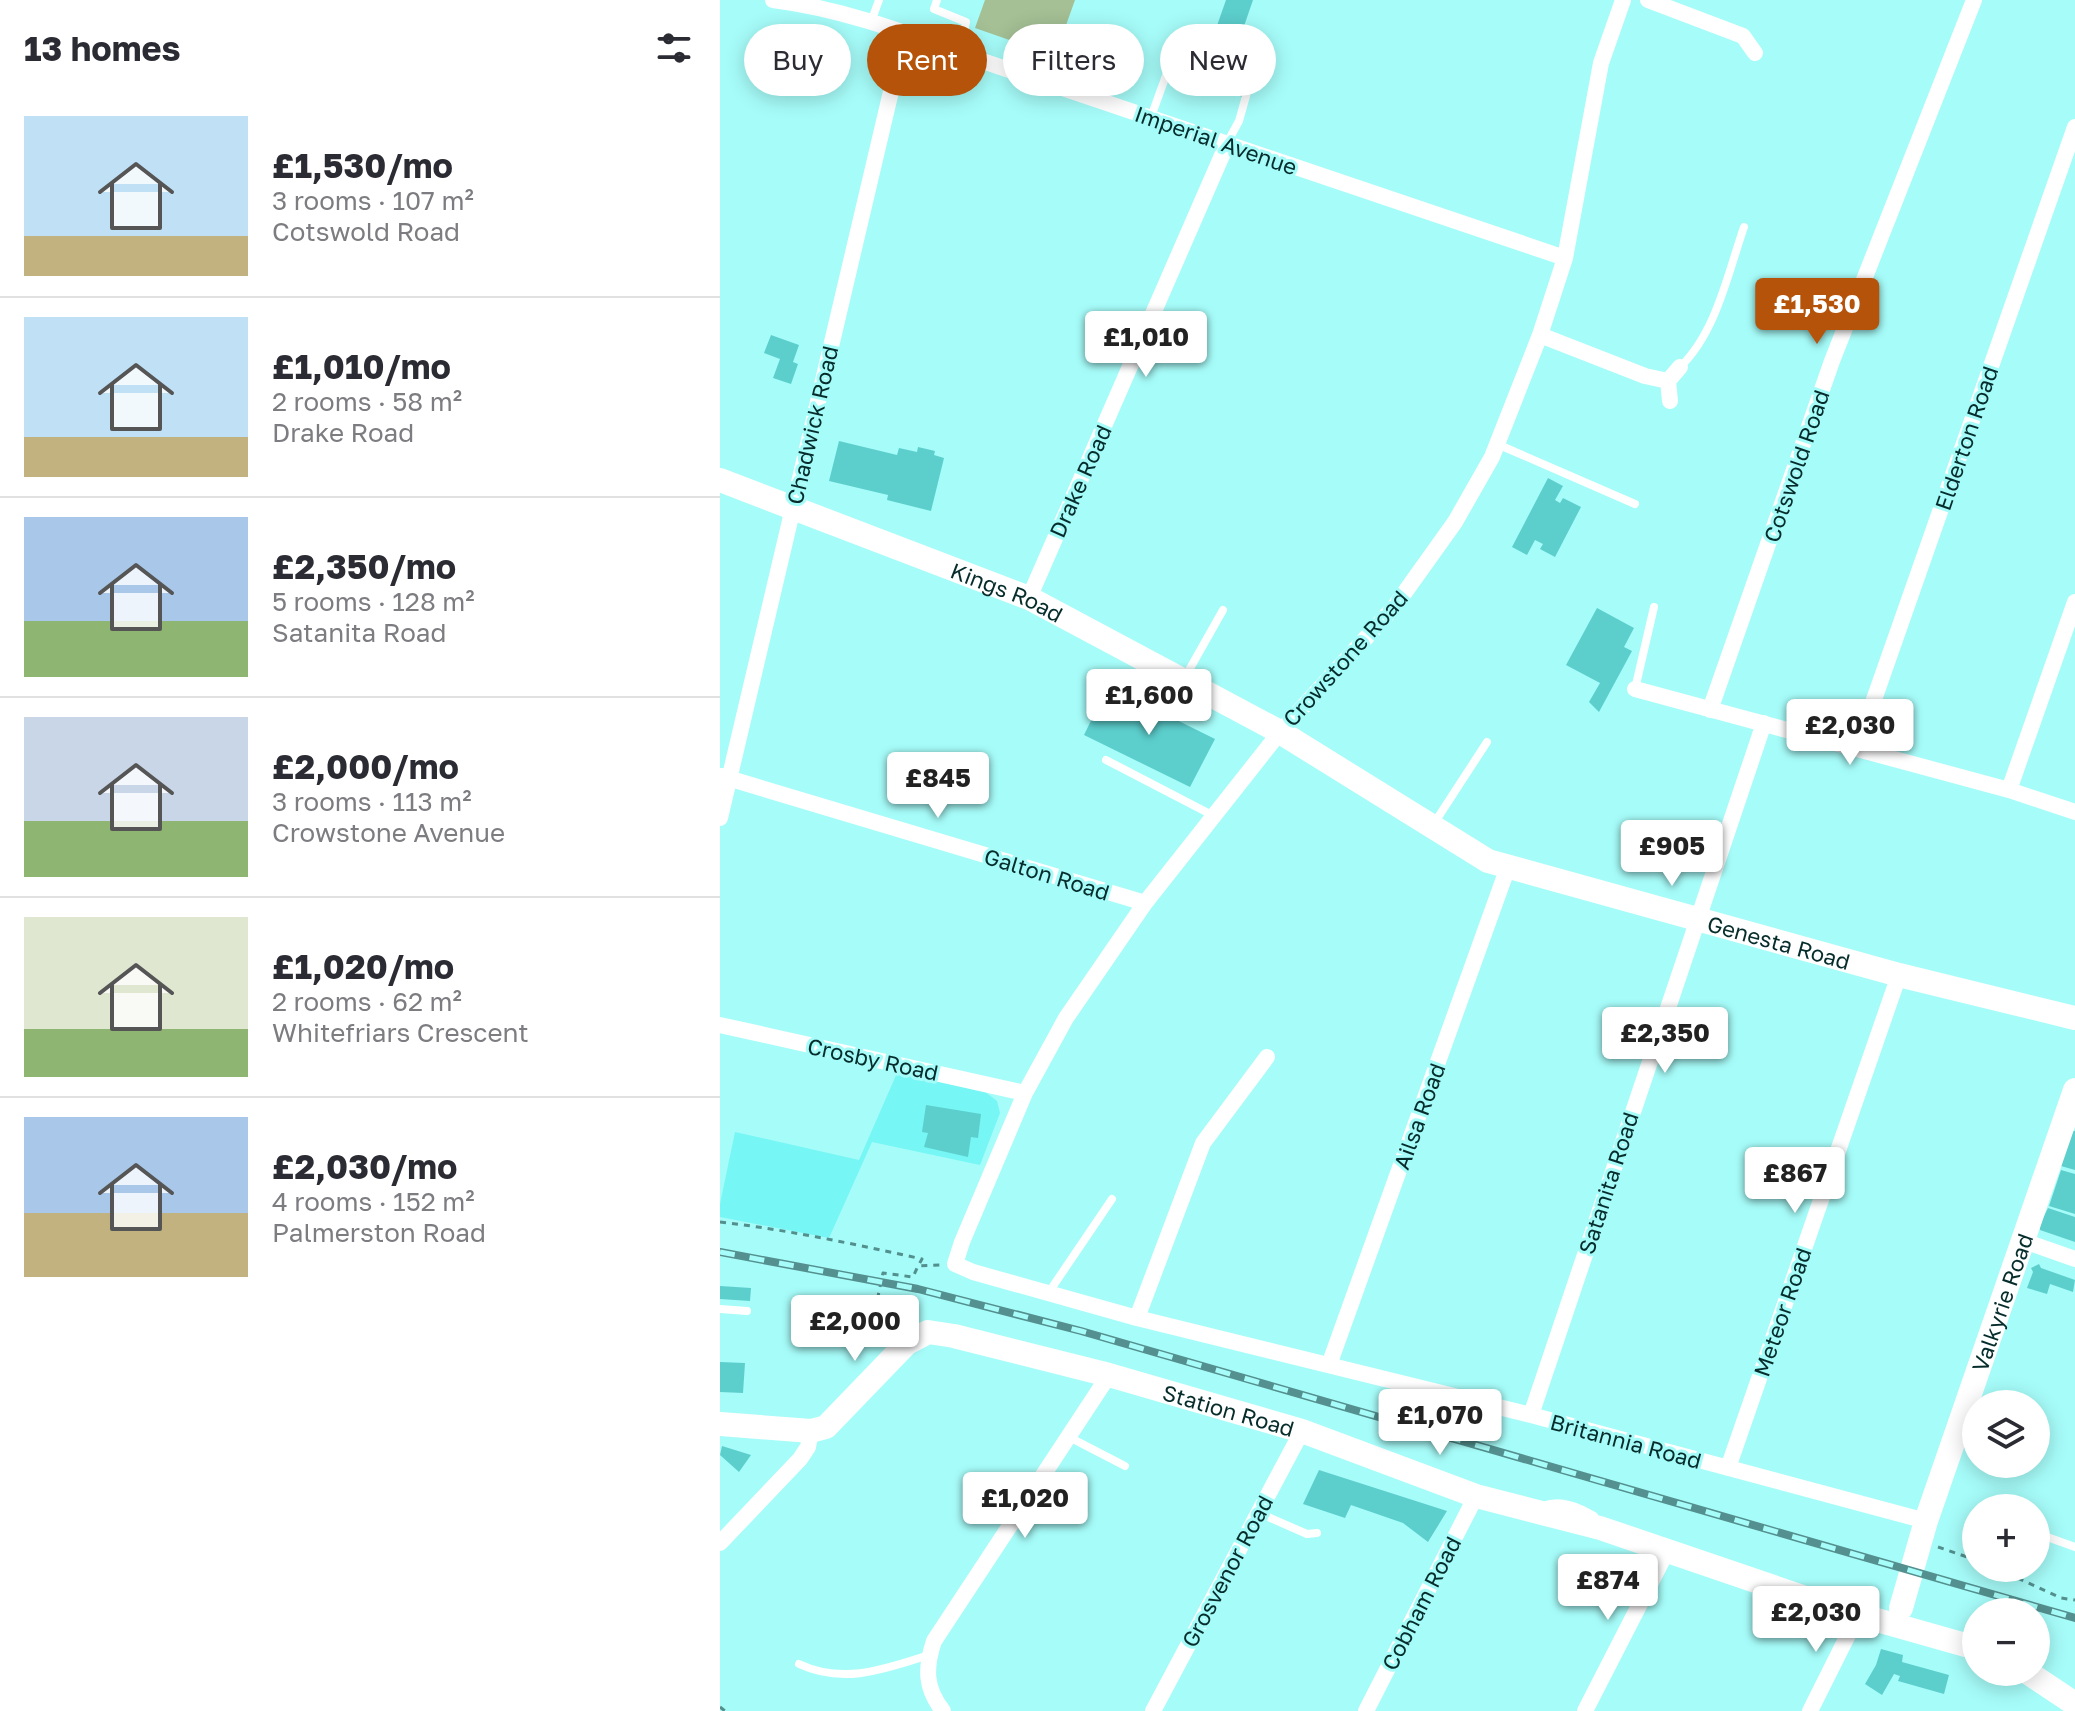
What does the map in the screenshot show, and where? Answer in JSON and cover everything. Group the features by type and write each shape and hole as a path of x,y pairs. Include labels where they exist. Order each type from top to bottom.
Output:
{"street":[{"name":"Imperial Avenue","path":"776,0 817,4 874,24"},
{"name":"Crowstone Road","path":"955,1264 1025,1093 1066,1018 1145,903 1280,732 1395,606 1455,522 1497,444 1540,335 1565,258 1601,63 1623,0"},
{"path":"1648,0 1743,36 1755,53"},
{"name":"Cotswold Road","path":"1710,710 1832,361 1974,0"},
{"name":"Imperial Avenue","path":"987,63 1565,258"},
{"name":"Chadwick Road","path":"720,818 725,778 890,96"},
{"name":"Elderton Road","path":"1857,748 2074,132"},
{"name":"Drake Road","path":"1029,598 1227,144"},
{"path":"1540,335 1645,376 1668,381"},
{"path":"1670,401 1668,381 1680,367"},
{"name":"Kings Road","path":"720,480 1029,598 1280,732"},
{"path":"2009,790 2075,602"},
{"path":"1635,689 2009,790 2075,812"},
{"name":"Satanita Road","path":"1531,1415 1764,723"},
{"name":"Genesta Road","path":"1280,732 1488,861 1899,975 2075,1018"},
{"name":"Galton Road","path":"725,778 1145,903"},
{"name":"Ailsa Road","path":"1329,1365 1508,867"},
{"name":"Meteor Road","path":"1728,1468 1899,975"},
{"name":"Crosby Road","path":"720,1025 1025,1093"},
{"path":"1137,1318 1203,1143 1267,1057"},
{"name":"Valkyrie Road","path":"1903,1601 1922,1534 2021,1240 2073,1099"},
{"path":"2021,1240 2075,1259"},
{"name":"Britannia Road","path":"955,1264 973,1272 1137,1318 1531,1415 1728,1468 1922,1534"},
{"name":"Station Road","path":"811,1431 826,1427 917,1336 928,1332 954,1336 1109,1375 1302,1431 1476,1496 1600,1528 1848,1612 1962,1644"},
{"path":"943,1711 928,1686 934,1641 1109,1375"},
{"path":"720,1424 811,1431 808,1447 800,1459 720,1543"},
{"name":"Grosvenor Road","path":"1153,1711 1302,1431"},
{"name":"Cobham Road","path":"1366,1711 1476,1496"},
{"path":"1585,1711 1667,1551"},
{"name":"Station Road","path":"1848,1612 1843,1601 1851,1597 1871,1605 1903,1601 1914,1616 1935,1623 1943,1639"},
{"path":"1810,1711 1848,1612"},
{"path":"2045,1686 2071,1706"}],"lane":[{"path":"870,23 879,0"},
{"path":"937,0 934,9 966,24"},
{"path":"1150,118 1160,91"},
{"path":"1227,144 1239,121 1246,96"},
{"path":"1680,367 1692,356 1715,312 1744,227"},
{"path":"1497,444 1635,504"},
{"path":"1635,689 1654,607"},
{"path":"1183,679 1223,610"},
{"path":"1432,826 1487,742"},
{"path":"1106,760 1214,816"},
{"path":"1049,1292 1112,1199"},
{"path":"720,1309 747,1311"},
{"path":"1069,1436 1125,1466"},
{"path":"1258,1512 1307,1534 1317,1533"},
{"path":"2050,1538 2075,1547"},
{"path":"799,1664 818,1673 852,1674 884,1669 930,1655"}],"path":[{"path":"720,1222 793,1231 922,1259 913,1277 883,1273 877,1301 912,1307"},
{"path":"918,1266 955,1264"},
{"path":"1922,1534 1926,1543 1962,1555"},
{"path":"2026,1582 2061,1598 2075,1600"},
{"path":"720,1707 725,1711"}],"shaded area":[{"path":"897,1073 984,1091 997,1101 1000,1113 980,1165 872,1142 829,1238 720,1217 735,1132 859,1160"}],"green space":[{"path":"985,0 1075,0 1066,24 1003,24 1003,38 987,32 987,24 976,24"}],"building":[{"path":"1226,0 1253,0 1245,24 1218,24"},
{"path":"771,335 799,345 793,362 798,364 791,384 773,378 780,359 764,353"},
{"path":"839,441 897,455 899,448 917,452 918,447 935,451 934,455 944,458 931,511 887,500 888,495 829,481"},
{"path":"1548,478 1563,486 1555,500 1560,503 1563,498 1581,507 1555,557 1540,549 1543,544 1535,540 1527,555 1512,547"},
{"path":"1597,608 1634,628 1624,647 1632,651 1599,712 1589,702 1600,683 1566,665"},
{"path":"1108,686 1215,739 1190,787 1084,735"},
{"path":"926,1105 981,1114 978,1138 971,1137 968,1157 924,1147 928,1133 922,1132"},
{"path":"2070,1130 2075,1131 2075,1170 2061,1166"},
{"path":"2061,1170 2075,1174 2075,1214 2049,1206"},
{"path":"2048,1208 2075,1217 2075,1242 2040,1230"},
{"path":"2039,1264 2041,1268 2075,1280 2073,1292 2050,1284 2047,1294 2027,1288 2033,1272 2031,1268"},
{"path":"720,1286 751,1288 750,1301 720,1299"},
{"path":"720,1362 745,1363 743,1393 720,1392"},
{"path":"722,1446 751,1455 739,1472 720,1455"},
{"path":"1319,1470 1447,1511 1428,1542 1403,1523 1351,1505 1345,1518 1303,1504"},
{"path":"1881,1649 1903,1655 1902,1662 1949,1675 1944,1694 1898,1681 1900,1676 1894,1674 1882,1695 1865,1684"}],"railway":[{"path":"720,1252 918,1289 1081,1331 2075,1618"}]}
